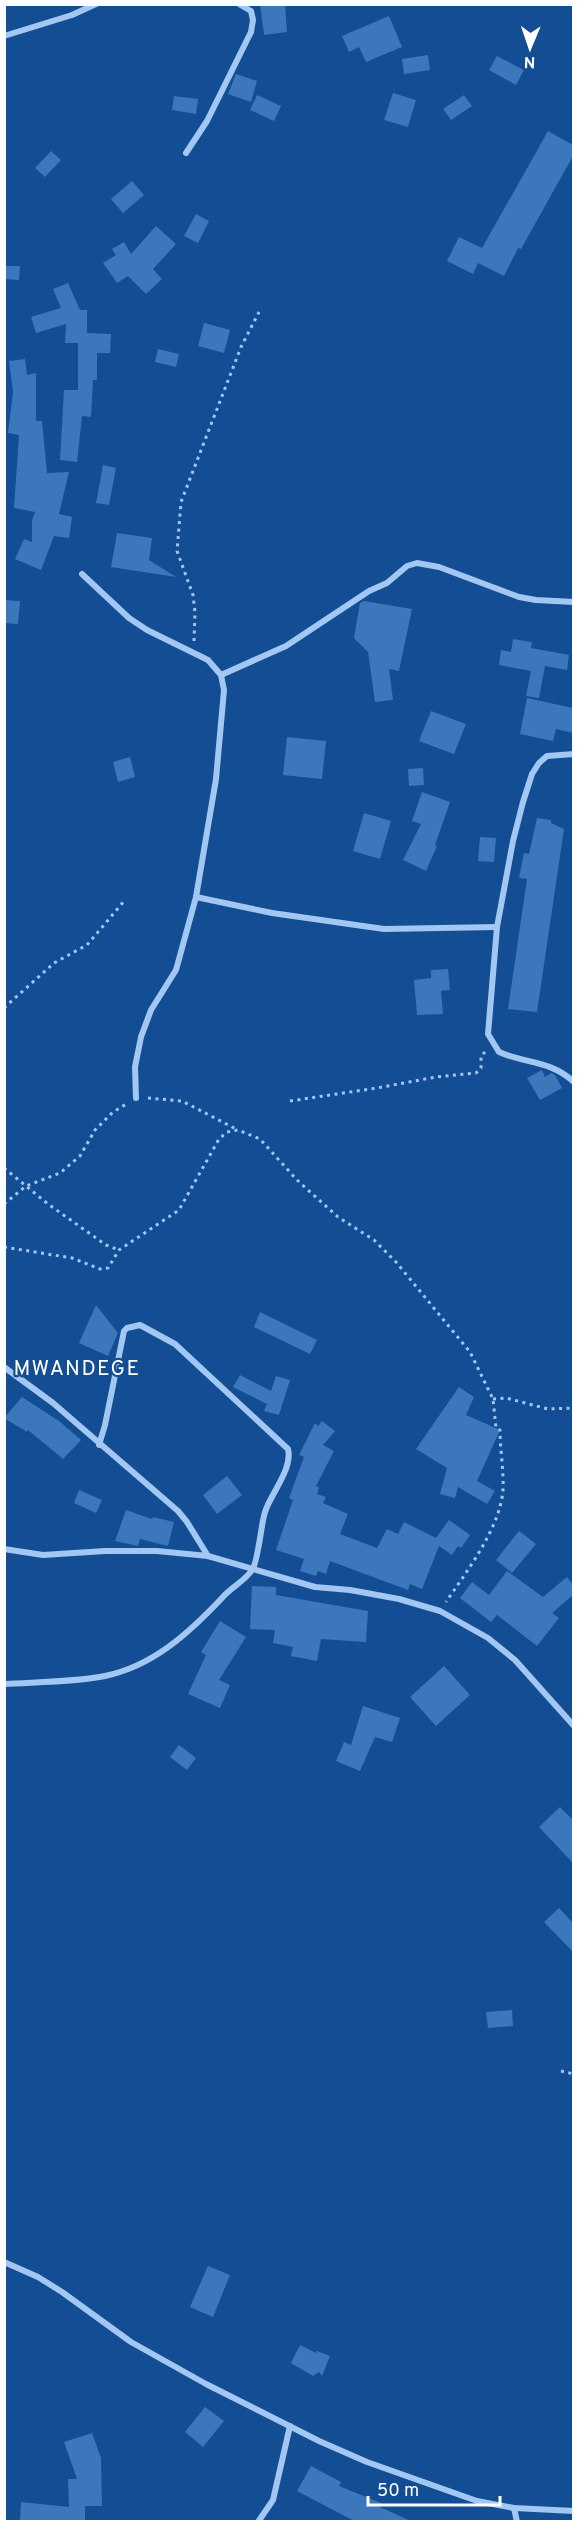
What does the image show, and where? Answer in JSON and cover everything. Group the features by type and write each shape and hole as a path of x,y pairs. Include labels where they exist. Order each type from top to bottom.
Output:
{"street":[{"path":"4,36 72,15 96,4"},
{"path":"186,153 207,121 251,32 253,20 251,11 239,4"},
{"path":"221,675 286,646 369,591 387,583 407,566 417,563 439,567 519,597 542,601 573,602"},
{"path":"82,574 129,618 147,630 208,660 221,675 224,690 216,779 196,897 176,970 151,1010 141,1037 135,1067 136,1098"},
{"path":"573,754 548,756 539,763 532,774 513,841 497,927 488,1034 499,1052 550,1065 564,1073 573,1082"},
{"path":"196,897 272,912 384,929 497,927"},
{"path":"4,1684 106,1676 147,1660 182,1639 228,1591 253,1570 264,1513 287,1467 288,1449 175,1344 140,1325 124,1331 99,1445"},
{"path":"4,1367 53,1403 178,1511 208,1556"},
{"path":"4,1549 43,1555 157,1551 208,1556 315,1587 350,1590 399,1599 440,1611 488,1638 515,1660 573,1726"},
{"path":"4,2262 38,2277 62,2292 131,2342 290,2427 387,2469 477,2501 514,2508 573,2511"},
{"path":"258,2522 273,2500 290,2427"},
{"path":"514,2508 517,2522"}],"path":[{"path":"193,651 194,603 177,551 182,502 241,347 259,312"},
{"path":"4,1008 54,963 87,945 125,900"},
{"path":"290,1101 436,1077 476,1073 481,1068 482,1053 499,1052"},
{"path":"4,1203 26,1186 60,1173 80,1156 95,1130 113,1112 136,1098 182,1101 260,1139 297,1180 338,1217 374,1240 396,1262 470,1352 493,1399 496,1428 500,1430 503,1490 498,1512 464,1576 440,1611"},
{"path":"4,1247 72,1258 104,1269 108,1268 119,1250 179,1210 219,1140 227,1132 238,1130"},
{"path":"4,1168 48,1204 106,1245 119,1250"},
{"path":"493,1399 506,1398 548,1409 573,1408"},
{"path":"561,2070 573,2074"}],"building":[{"path":"260,4 285,4 287,32 264,35"},
{"path":"389,16 402,47 366,62 359,47 349,52 342,36"},
{"path":"428,55 430,70 404,74 402,59"},
{"path":"497,56 524,70 516,85 489,70"},
{"path":"236,74 257,81 251,102 228,94"},
{"path":"393,93 416,100 408,127 384,120"},
{"path":"257,95 281,106 274,121 250,110"},
{"path":"464,95 472,106 451,120 443,109"},
{"path":"174,96 198,99 196,114 172,110"},
{"path":"548,131 573,145 573,156 521,249 518,248 504,276 478,263 473,274 447,261 459,237 482,248"},
{"path":"51,151 61,160 45,177 35,168"},
{"path":"132,181 144,195 123,213 111,199"},
{"path":"196,214 209,221 198,243 184,236"},
{"path":"156,226 176,244 153,269 162,279 146,294 128,276 117,283 103,263 116,255 112,249 124,242 131,254"},
{"path":"4,266 20,266 19,280 4,279"},
{"path":"68,283 80,310 87,310 87,333 111,334 110,353 97,353 97,380 93,380 91,417 82,416 77,462 60,460 64,390 78,390 78,343 65,343 66,324 36,333 31,317 61,308 53,289"},
{"path":"204,323 230,330 224,353 198,346"},
{"path":"158,349 179,354 176,367 155,362"},
{"path":"25,359 27,375 36,373 36,421 42,421 47,473 69,472 59,514 72,517 69,538 54,536 41,570 15,559 24,539 32,542 32,520 35,512 14,508 19,435 8,433 13,392 9,361"},
{"path":"103,465 116,468 109,505 96,503"},
{"path":"117,533 152,538 149,560 176,577 111,567"},
{"path":"4,600 20,601 18,624 4,623"},
{"path":"364,601 412,609 399,671 389,669 393,700 375,702 368,652 354,638 360,603"},
{"path":"513,639 532,642 531,648 569,655 567,670 545,666 539,698 526,696 531,671 499,665 501,650 511,652"},
{"path":"527,698 573,708 573,733 556,729 553,741 520,734"},
{"path":"431,711 466,724 454,754 419,741"},
{"path":"287,737 326,741 322,779 283,775"},
{"path":"130,757 135,777 118,782 113,762"},
{"path":"423,768 424,785 409,786 408,769"},
{"path":"422,792 450,802 435,845 437,846 426,871 403,860 421,824 412,821"},
{"path":"364,813 391,821 380,859 353,851"},
{"path":"537,818 551,820 551,823 564,829 537,1012 508,1009 527,879 519,878 524,853 529,854"},
{"path":"480,837 496,838 494,862 478,861"},
{"path":"448,969 450,990 441,991 443,1014 417,1015 414,980 431,978 431,970"},
{"path":"542,1070 545,1077 551,1073 555,1075 562,1088 540,1100 527,1078"},
{"path":"96,1305 118,1333 108,1356 79,1343"},
{"path":"260,1312 317,1340 310,1354 254,1327"},
{"path":"240,1375 271,1391 276,1376 290,1380 279,1415 264,1411 267,1404 233,1387"},
{"path":"459,1387 474,1397 466,1415 500,1430 477,1481 495,1491 487,1504 458,1487 455,1498 440,1494 447,1468 416,1449"},
{"path":"22,1397 59,1421 81,1440 63,1459 28,1430 27,1432 4,1418"},
{"path":"322,1421 335,1431 323,1445 334,1451 316,1486 319,1487 317,1494 326,1497 323,1503 348,1514 340,1534 377,1548 387,1529 398,1534 404,1522 436,1538 449,1520 470,1535 461,1548 458,1546 452,1555 439,1546 422,1589 410,1584 408,1590 330,1561 326,1574 318,1571 316,1576 300,1571 304,1559 276,1550 293,1500 289,1498 304,1457 299,1455 315,1423 318,1426"},
{"path":"227,1476 242,1495 217,1514 203,1495"},
{"path":"79,1490 102,1500 96,1513 74,1503"},
{"path":"126,1510 152,1519 153,1517 174,1522 168,1546 140,1539 138,1546 115,1541"},
{"path":"519,1531 536,1544 512,1573 496,1560"},
{"path":"507,1571 543,1597 567,1577 573,1585 573,1595 552,1613 559,1618 537,1646 497,1615 491,1622 460,1598 472,1582 489,1595"},
{"path":"252,1586 276,1587 276,1595 368,1611 366,1642 321,1639 317,1661 291,1656 293,1647 273,1643 275,1630 250,1629"},
{"path":"220,1621 246,1637 219,1680 230,1685 220,1708 188,1694 206,1655 201,1652"},
{"path":"444,1666 470,1695 436,1726 410,1697"},
{"path":"363,1706 400,1718 392,1742 375,1737 360,1771 336,1761 344,1742 351,1745"},
{"path":"179,1745 196,1758 187,1770 170,1757"},
{"path":"560,1807 573,1820 573,1863 539,1827"},
{"path":"559,1908 573,1923 573,1952 544,1922"},
{"path":"512,2010 513,2026 488,2028 486,2012"},
{"path":"208,2266 230,2275 213,2317 190,2307"},
{"path":"300,2345 316,2353 317,2351 330,2356 322,2376 319,2372 313,2376 291,2363"},
{"path":"205,2407 224,2421 203,2447 185,2432"},
{"path":"92,2433 101,2458 102,2506 85,2506 85,2522 20,2522 21,2502 69,2507 68,2479 77,2479 64,2442"},
{"path":"311,2466 341,2482 339,2486 381,2503 380,2507 413,2522 356,2522 297,2491"}],"district":[{"name":"MWANDEGE","path":"77,1368"}]}
